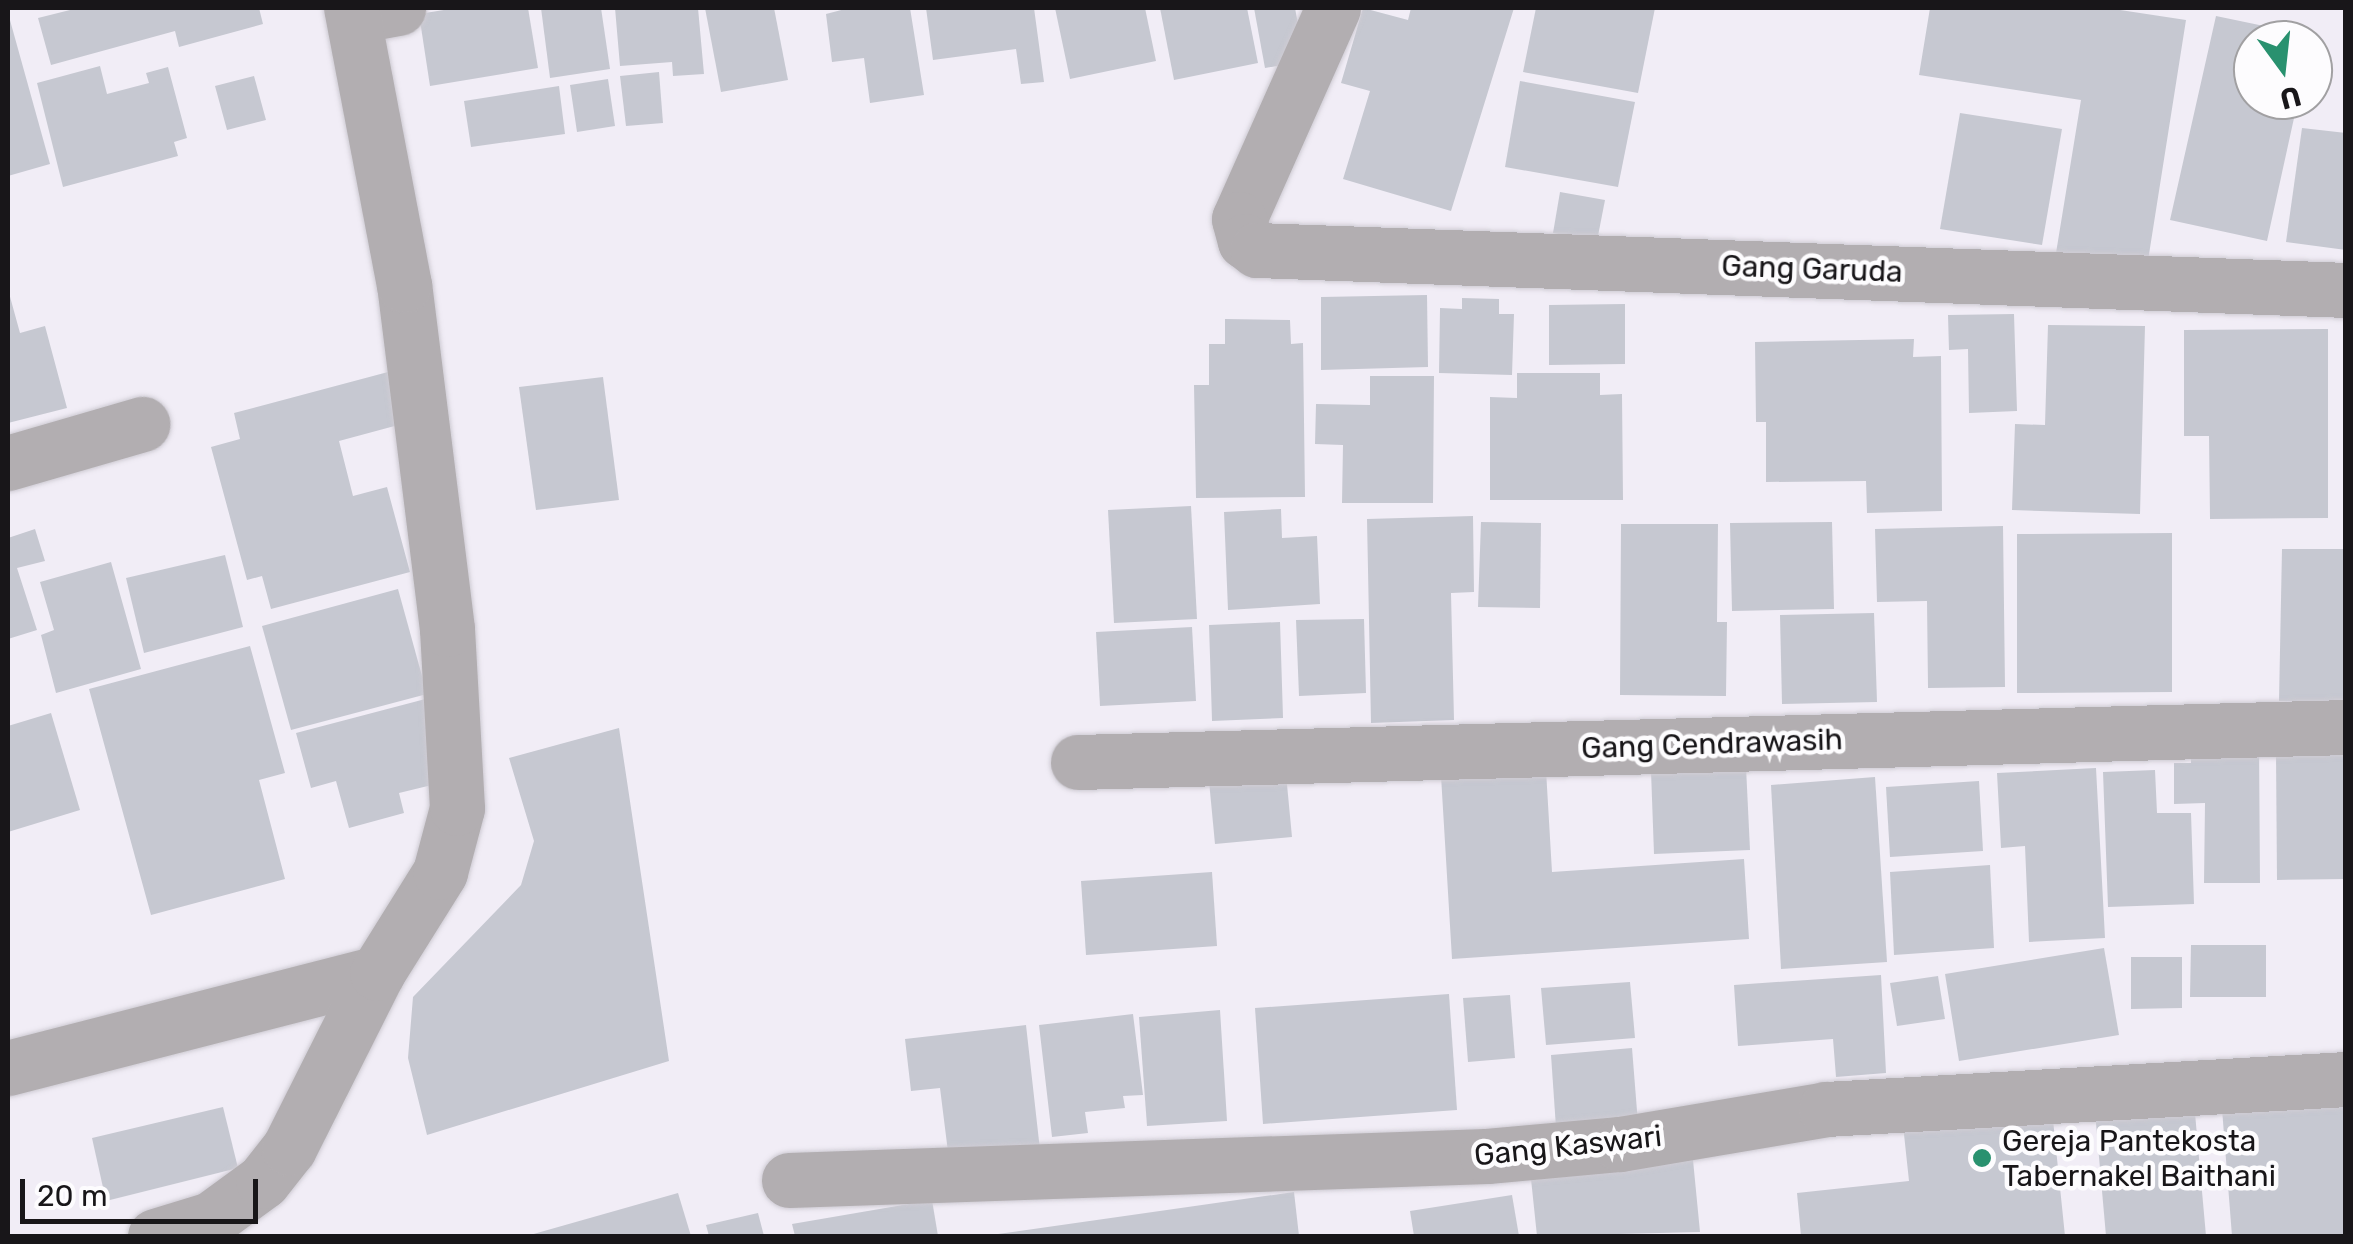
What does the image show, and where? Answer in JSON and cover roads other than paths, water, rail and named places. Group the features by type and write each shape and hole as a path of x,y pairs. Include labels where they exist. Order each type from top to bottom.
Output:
{"street":[{"name":"Gang Garuda","path":"1332,8 1239,219 1245,240 1256,250 2346,290"},
{"path":"155,1236 211,1219 263,1181 289,1148 377,973 440,872 457,808 447,629 368,10"},
{"path":"8,463 142,424"},
{"name":"Gang Cendrawasih","path":"1078,762 2346,727"},
{"path":"8,1068 377,973"},
{"name":"Gang Kaswari","path":"789,1180 1487,1156 1620,1144 1826,1109 2346,1079"}],"place":[{"name":"Gereja Pantekosta Tabernakel Baithani","path":"1982,1158"}]}
